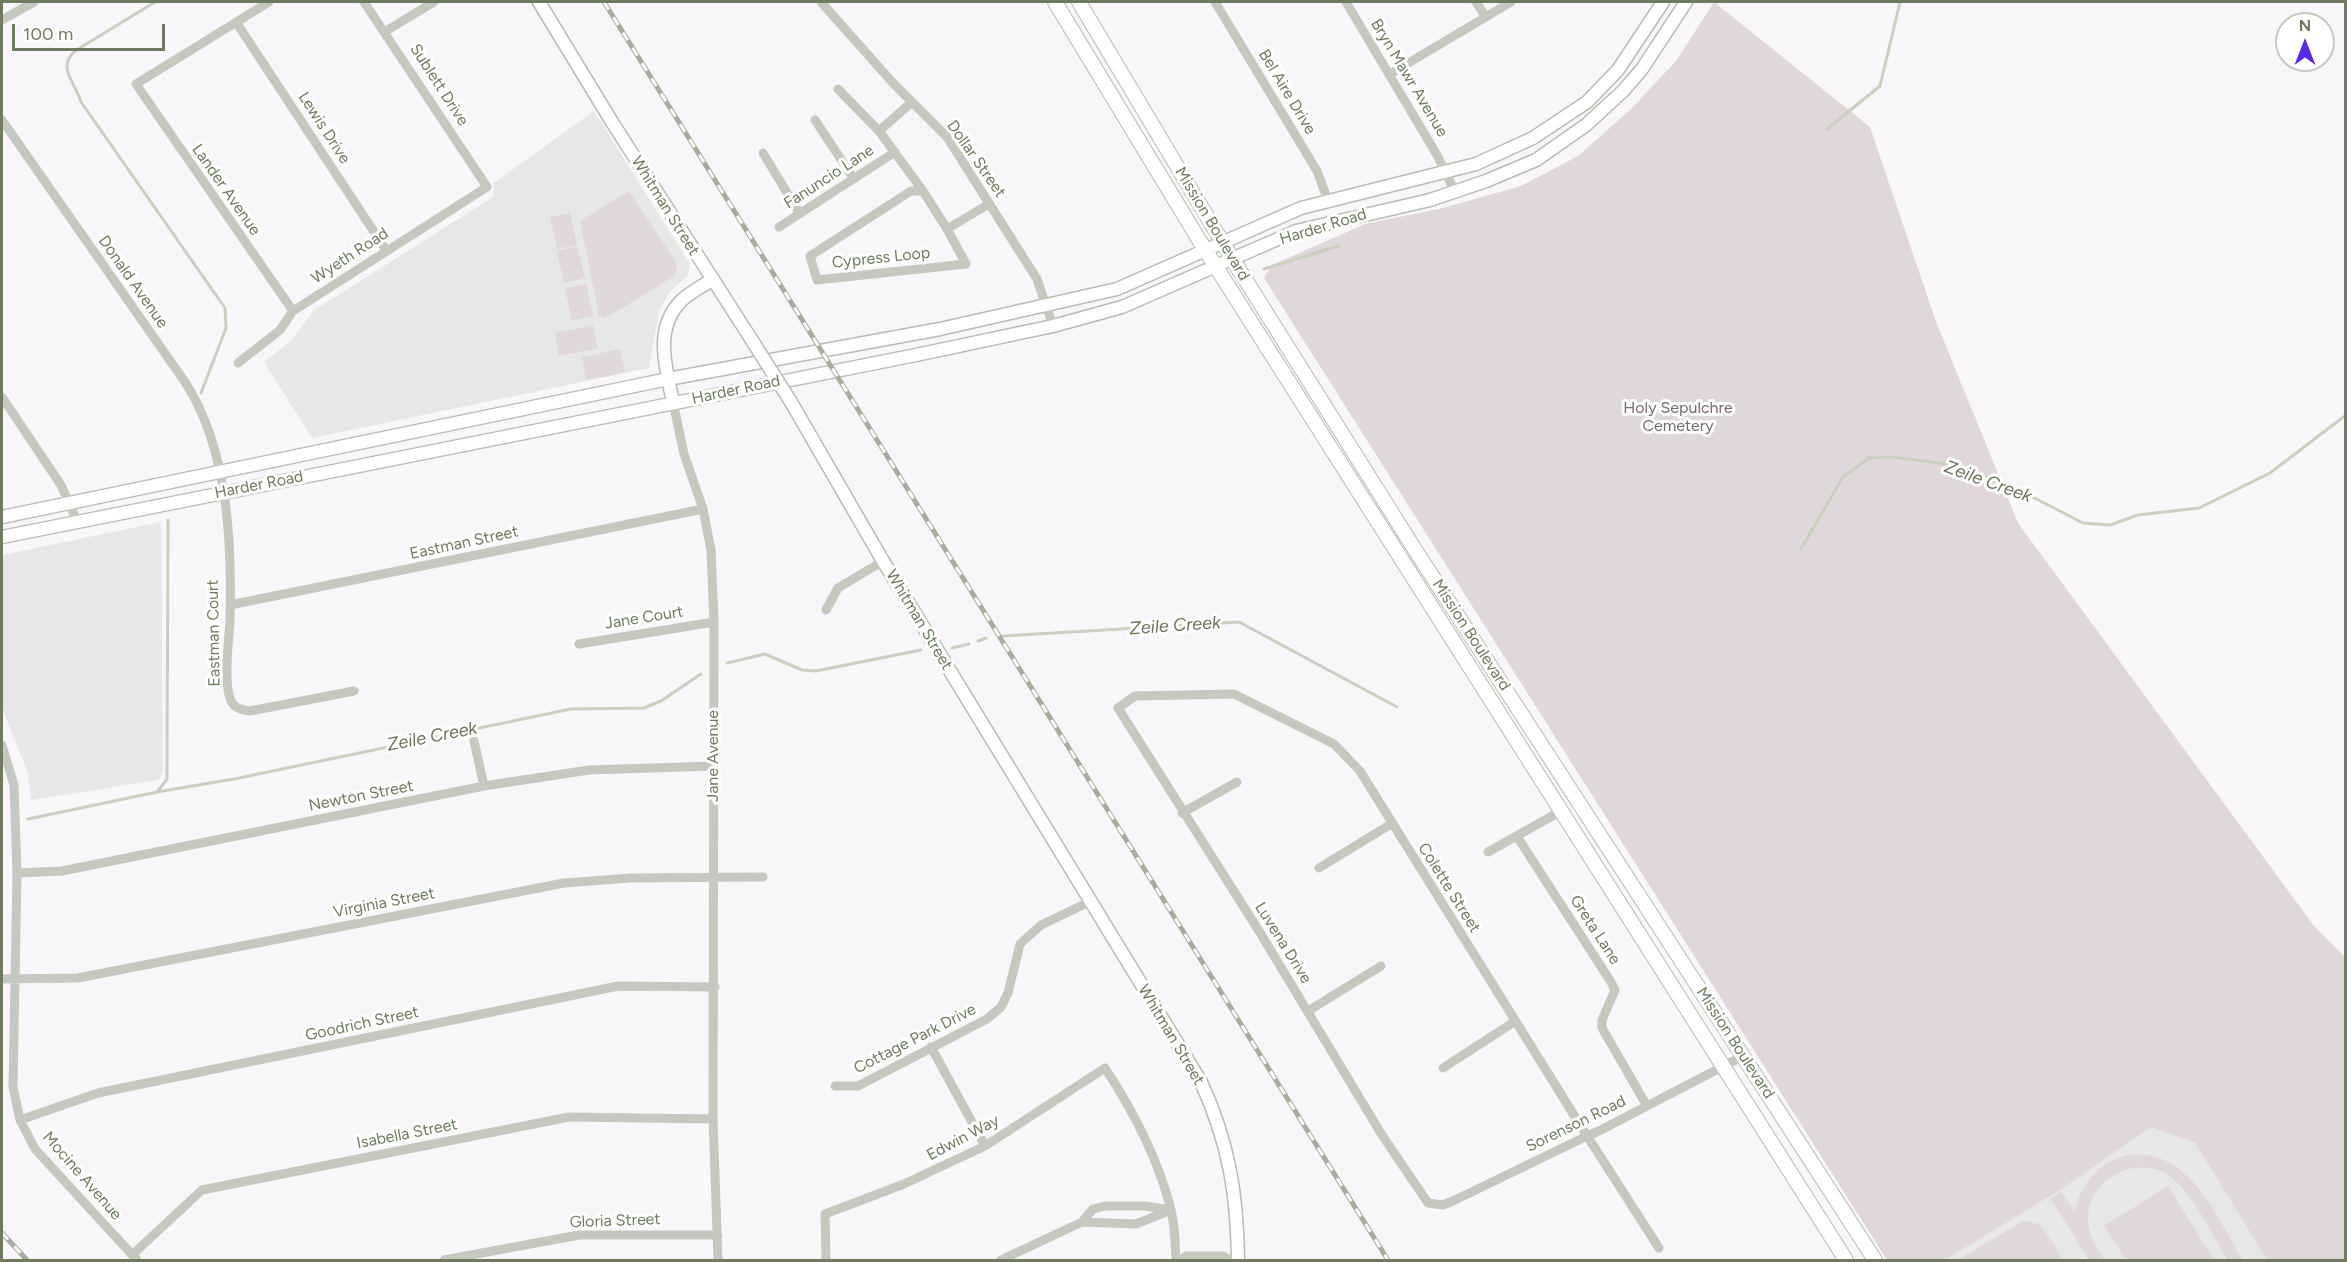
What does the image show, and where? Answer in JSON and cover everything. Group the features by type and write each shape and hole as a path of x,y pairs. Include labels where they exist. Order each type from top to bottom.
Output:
{"main road":[{"name":"Mission Boulevard","path":"1055,2 1204,248 1846,1260"},
{"name":"Mission Boulevard","path":"1080,2 1233,260 1445,595 1875,1260"},
{"path":"1393,546 1404,549 1425,581 1445,595"}],"street":[{"path":"2,18 34,2"},
{"path":"236,22 269,2"},
{"name":"Sublett Drive","path":"364,2 386,31 487,187"},
{"path":"386,31 434,2"},
{"name":"Whitman Street","path":"539,2 791,402 883,561 1089,902 1188,1059 1213,1107 1226,1148 1233,1180 1238,1260"},
{"name":"Dollar Street","path":"822,2 912,102 947,137 1037,279 1053,326"},
{"name":"Bel Aire Drive","path":"1215,2 1317,171 1328,201"},
{"name":"Bryn Mawr Avenue","path":"1346,2 1446,171"},
{"path":"1476,2 1486,16"},
{"path":"1390,74 1511,2"},
{"name":"Harder Road","path":"2,517 668,380 940,329 1117,289 1204,248 1293,211 1476,164 1533,138 1587,102 1618,70 1663,2"},
{"name":"Harder Road","path":"2,537 1053,326 1122,307 1296,231 1430,200 1486,181 1536,160 1586,125 1642,69 1686,2"},
{"name":"Lander Avenue","path":"236,22 136,84 293,312"},
{"name":"Lewis Drive","path":"236,22 386,250"},
{"path":"838,89 879,131 923,191"},
{"path":"879,131 912,102"},
{"name":"Donald Avenue","path":"2,120 192,393 206,420 220,472"},
{"path":"815,120 854,179"},
{"name":"Fanuncio Lane","path":"779,227 895,152"},
{"path":"763,153 800,214"},
{"path":"1446,171 1454,190"},
{"name":"Wyeth Road","path":"238,363 280,330 293,312 487,187"},
{"name":"Cypress Loop","path":"911,191 923,191 947,228 966,264 817,280 810,256 911,191"},
{"name":"Cypress Loop","path":"947,228 989,204"},
{"name":"Jane Avenue","path":"712,279 683,300 667,322 664,344 668,380 684,454 703,509 711,550 714,622 713,1119 718,1260"},
{"path":"2,397 61,485 78,523"},
{"name":"Eastman Court","path":"220,472 225,492 230,605 228,685 232,702 240,710 272,708 354,691"},
{"name":"Eastman Street","path":"230,605 703,509"},
{"path":"826,610 838,588 883,561"},
{"name":"Jane Court","path":"579,644 714,622"},
{"name":"Colette Street","path":"1118,708 1135,696 1224,693 1245,697 1339,748 1360,771 1514,1022 1659,1248"},
{"name":"Luvena Drive","path":"1118,708 1421,1195"},
{"path":"474,741 484,786"},
{"name":"Mocine Avenue","path":"2,745 14,785 17,873 14,1087 20,1120 35,1149 135,1258"},
{"name":"Newton Street","path":"17,873 62,871 484,786 589,770 713,766"},
{"path":"1182,813 1237,782"},
{"path":"1488,852 1561,811"},
{"path":"1319,868 1391,824"},
{"name":"Greta Lane","path":"1518,837 1611,982 1614,990 1602,1020 1602,1028 1647,1106"},
{"name":"Virginia Street","path":"2,979 78,978 564,882 714,876 763,877"},
{"name":"Cottage Park Drive","path":"835,1086 858,1086 987,1019 1001,1007 1008,993 1020,944 1041,925 1089,902"},
{"path":"1308,1011 1381,966"},
{"name":"Goodrich Street","path":"20,1120 98,1093 618,986 715,987"},
{"path":"1443,1068 1514,1022"},
{"path":"931,1047 985,1146"},
{"name":"Sorenson Road","path":"1421,1195 1428,1203 1443,1205 1587,1136 1743,1056"},
{"name":"Edwin Way","path":"826,1260 825,1214 904,1184 985,1146 1105,1068 1138,1121 1171,1210"},
{"name":"Isabella Street","path":"135,1258 202,1190 569,1117 713,1119"},
{"path":"1001,1260 1082,1222 1093,1209 1105,1206 1145,1206 1171,1210"},
{"path":"1082,1222 1136,1224 1171,1210"},
{"path":"1171,1210 1176,1260"},
{"name":"Gloria Street","path":"444,1260 579,1234 718,1234"},
{"path":"1181,1260 1186,1256 1223,1256 1230,1260"}],"shaded area":[{"path":"594,111 690,264 688,276 670,291 659,311 649,368 312,438 264,362 291,341 313,311 493,197 494,183"},
{"path":"161,522 163,770 159,780 31,800 28,773 2,708 2,555"},
{"path":"2151,1127 2195,1143 2267,1260 1945,1260 2062,1189"}],"green space":[{"name":"Holy Sepulchre Cemetery","path":"1714,2 1870,127 1935,319 2018,523 2314,926 2345,957 2345,1260 2267,1260 2195,1143 2151,1127 2062,1189 1945,1260 1887,1260 1264,278 1272,265 1365,224 1443,208 1521,186 1578,156 1630,110 1676,61"},
{"path":"627,192 630,193 676,262 677,268 673,277 604,319 599,316 580,221"},
{"path":"570,213 577,245 557,249 550,217"},
{"path":"577,246 585,278 564,283 557,251"},
{"path":"586,284 593,316 572,321 565,288"},
{"path":"593,325 598,348 559,356 555,333"},
{"path":"620,349 625,372 586,380 582,357"},
{"path":"2131,1154 2152,1156 2170,1163 2186,1175 2212,1207 2243,1260 2228,1260 2195,1205 2171,1177 2157,1170 2143,1168 2129,1169 2115,1174 2095,1194 2089,1208 2088,1223 2094,1243 2105,1260 2089,1260 2051,1199 2061,1192 2075,1212 2082,1191 2094,1174 2110,1162"},
{"path":"2168,1186 2214,1260 2126,1260 2104,1226"},
{"path":"2023,1221 2039,1224 2062,1260 1958,1260"}],"waterway":[{"path":"155,2 75,51 67,63 67,70 81,102 225,308 226,328 201,393"},
{"path":"1827,129 1880,86 1900,2"},
{"path":"1264,269 1338,246"},
{"name":"Zeile Creek","path":"1801,549 1843,477 1869,458 1891,457 1948,464 2023,492 2083,523 2110,525 2138,515 2199,508 2270,473 2346,415"},
{"name":"Zeile Creek","path":"28,819 157,792 167,779 168,520"},
{"name":"Zeile Creek","path":"1003,636 1239,622 1397,707"},
{"name":"Zeile Creek","path":"978,641 986,638"},
{"name":"Zeile Creek","path":"952,648 969,644"},
{"name":"Zeile Creek","path":"727,663 765,654 802,670 816,671 921,650"},
{"name":"Zeile Creek","path":"157,792 234,779 571,709 644,708 661,701 701,674"}],"railway":[{"path":"604,2 1388,1260"},
{"path":"2,1233 27,1260"}]}
